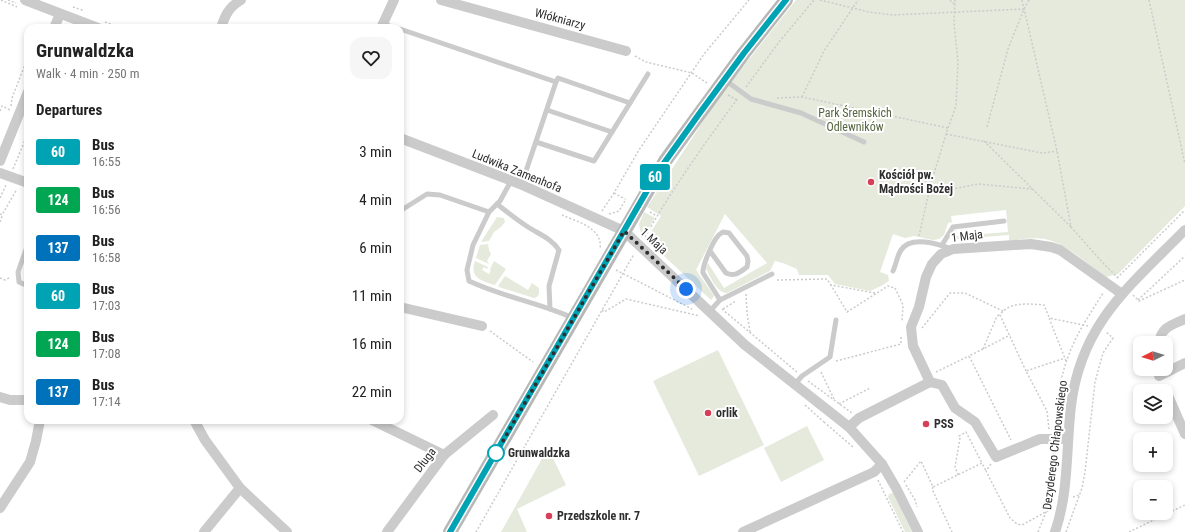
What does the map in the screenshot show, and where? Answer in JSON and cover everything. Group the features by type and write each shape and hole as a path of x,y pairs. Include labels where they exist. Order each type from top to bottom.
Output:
{"main road":[{"path":"450,532 665,161 721,84 786,0"}],"street":[{"path":"25,0 87,24"},
{"path":"222,24 227,11 241,0"},
{"path":"383,24 394,0"},
{"name":"Włókniarzy","path":"441,0 626,51"},
{"path":"56,24 60,14"},
{"path":"0,161 24,102"},
{"name":"Ludwika Zamenhofa","path":"404,140 516,182 624,231"},
{"path":"5,175 24,182"},
{"name":"Dezyderego Chłapowskiego","path":"1055,532 1062,508 1073,392 1081,361 1101,321 1122,294 1185,230"},
{"name":"1 Maja","path":"624,231 712,308 746,345 849,427 882,464 918,532"},
{"name":"1 Maja","path":"932,377 913,346 911,327 919,307 926,277 932,264 941,254 953,249 1031,244 1051,247 1066,254 1122,294"},
{"path":"404,308 482,326"},
{"path":"1161,336 1164,330 1185,319"},
{"path":"1173,367 1185,363"},
{"path":"849,427 859,418 932,377 942,385 955,408 975,422 996,457 1040,439 1068,439"},
{"path":"0,397 10,400 24,400"},
{"path":"1173,407 1185,434"},
{"name":"Długa","path":"387,532 444,455 493,415"},
{"path":"0,508 30,462 39,424"},
{"path":"196,424 205,440 240,488 288,532"},
{"path":"380,424 444,455"},
{"path":"743,532 874,472 882,464"},
{"path":"204,532 240,488"}],"lane":[{"path":"404,30 556,82"},
{"path":"536,142 594,161 648,74"},
{"path":"573,318 550,309 486,289 469,281 467,270 470,257 489,212 526,171 558,78 630,102"},
{"path":"721,84 742,93 751,99 801,113 864,142"},
{"path":"547,110 612,132"},
{"path":"404,208 427,194 440,195 489,212"},
{"path":"497,204 528,227 546,238 559,250 549,286 550,309"},
{"path":"942,245 952,227 1004,221"},
{"path":"710,251 726,273 730,275 735,275 747,267 748,261 747,256 729,233 723,232 718,235 710,251 702,269 712,308 772,274"},
{"path":"893,271 901,249 910,243 918,241 942,245 953,249"},
{"path":"24,256 18,275 19,282 24,284"},
{"path":"795,384 802,376 830,357 836,320"}],"path":[{"path":"590,229 614,193 639,150 704,54 750,0"},
{"path":"476,532 602,310 670,196 705,143 779,42 814,0"},
{"path":"820,0 869,12 892,15 1024,9"},
{"path":"802,97 824,51 858,0"},
{"path":"950,0 954,4"},
{"path":"918,241 928,194 956,106 958,62 954,13 955,0"},
{"path":"1022,0 1057,151 1070,227"},
{"path":"987,126 1008,49 1029,0"},
{"path":"1149,0 1185,164"},
{"path":"626,51 646,62 692,73 721,84 737,100 751,99"},
{"path":"0,111 1,106 11,112 12,98 24,67"},
{"path":"773,98 802,97 948,128"},
{"path":"946,134 1042,154 1057,151"},
{"path":"0,198 5,175 24,140"},
{"path":"984,142 1070,227 1123,283"},
{"path":"0,222 1,215 24,183"},
{"path":"928,194 978,184 1032,189"},
{"path":"1116,282 1118,278 1185,210"},
{"path":"558,212 590,229 599,236 600,248 596,258 605,263"},
{"path":"1185,256 1137,299 1139,301 1185,280"},
{"path":"772,281 827,279 847,312 888,286 895,288 903,305 902,328"},
{"path":"831,285 875,293"},
{"path":"921,329 950,293 965,293 1003,311"},
{"path":"1054,432 1058,391 1066,361 1083,325 1103,293"},
{"path":"602,310 604,312 626,299 699,317 712,308 723,309 746,295 750,334"},
{"path":"1010,335 983,349 997,316 1003,311 1020,304 1044,305 1066,361"},
{"path":"723,309 750,334 854,415"},
{"path":"1000,315 1047,411 1050,432"},
{"path":"1049,318 1093,327"},
{"path":"482,326 533,362"},
{"path":"1066,532 1083,483 1095,382 1103,353 1113,338 1103,330"},
{"path":"901,336 901,343 904,346"},
{"path":"836,361 901,343"},
{"path":"932,377 939,371 969,356"},
{"path":"1026,370 1065,358"},
{"path":"820,369 835,401"},
{"path":"958,475 955,467 960,438 959,436 966,432 986,471"},
{"path":"1038,532 1046,512 1051,482 1054,445"},
{"path":"904,482 921,461 952,532"},
{"path":"933,487 982,464"},
{"path":"1129,532 1185,505"}],"green space":[{"name":"Park Śremskich Odlewników","path":"796,0 1185,0 1185,206 1118,274 1106,277 1066,248 1047,239 1031,238 1009,241 1009,235 957,239 957,243 952,238 953,232 956,230 957,236 1008,232 1006,210 951,216 952,222 948,223 944,235 939,239 933,240 914,236 905,238 893,234 880,272 888,275 889,281 870,291 835,284 828,275 799,275 797,269 775,261 770,271 727,293 723,292 714,284 706,268 708,263 724,288 767,263 725,214 696,270 714,296 711,300 647,240 661,216 647,207 719,97"},
{"path":"644,212 655,218 642,239 639,224"},
{"path":"497,217 504,218 505,222 494,232 489,241 481,242"},
{"path":"488,244 491,254 487,261 489,264 476,258 480,245"},
{"path":"475,261 488,267 487,269 484,267 482,270 489,274 494,261 506,269 495,285 481,280 475,275"},
{"path":"505,276 528,290 532,283 539,288 539,294 534,298 499,287 498,286"},
{"name":"orlik","path":"718,350 764,445 699,476 653,381"},
{"path":"807,426 824,460 781,482 764,448"},
{"path":"548,448 566,485 517,509 527,532 501,532"},
{"path":"893,493 912,532 905,532 888,497 889,494"}],"bus line":[{"name":"60","path":"450,532 659,170 744,53 786,0"}],"place":[{"name":"Kościół pw. Mądrości Bożej","path":"871,182"},
{"name":"orlik","path":"708,413"},
{"name":"PSS","path":"926,424"},
{"name":"Grunwaldzka","path":"496,453"},
{"name":"Przedszkole nr. 7","path":"549,516"}],"route":[{"path":"496,453 624,231 686,289"}]}
